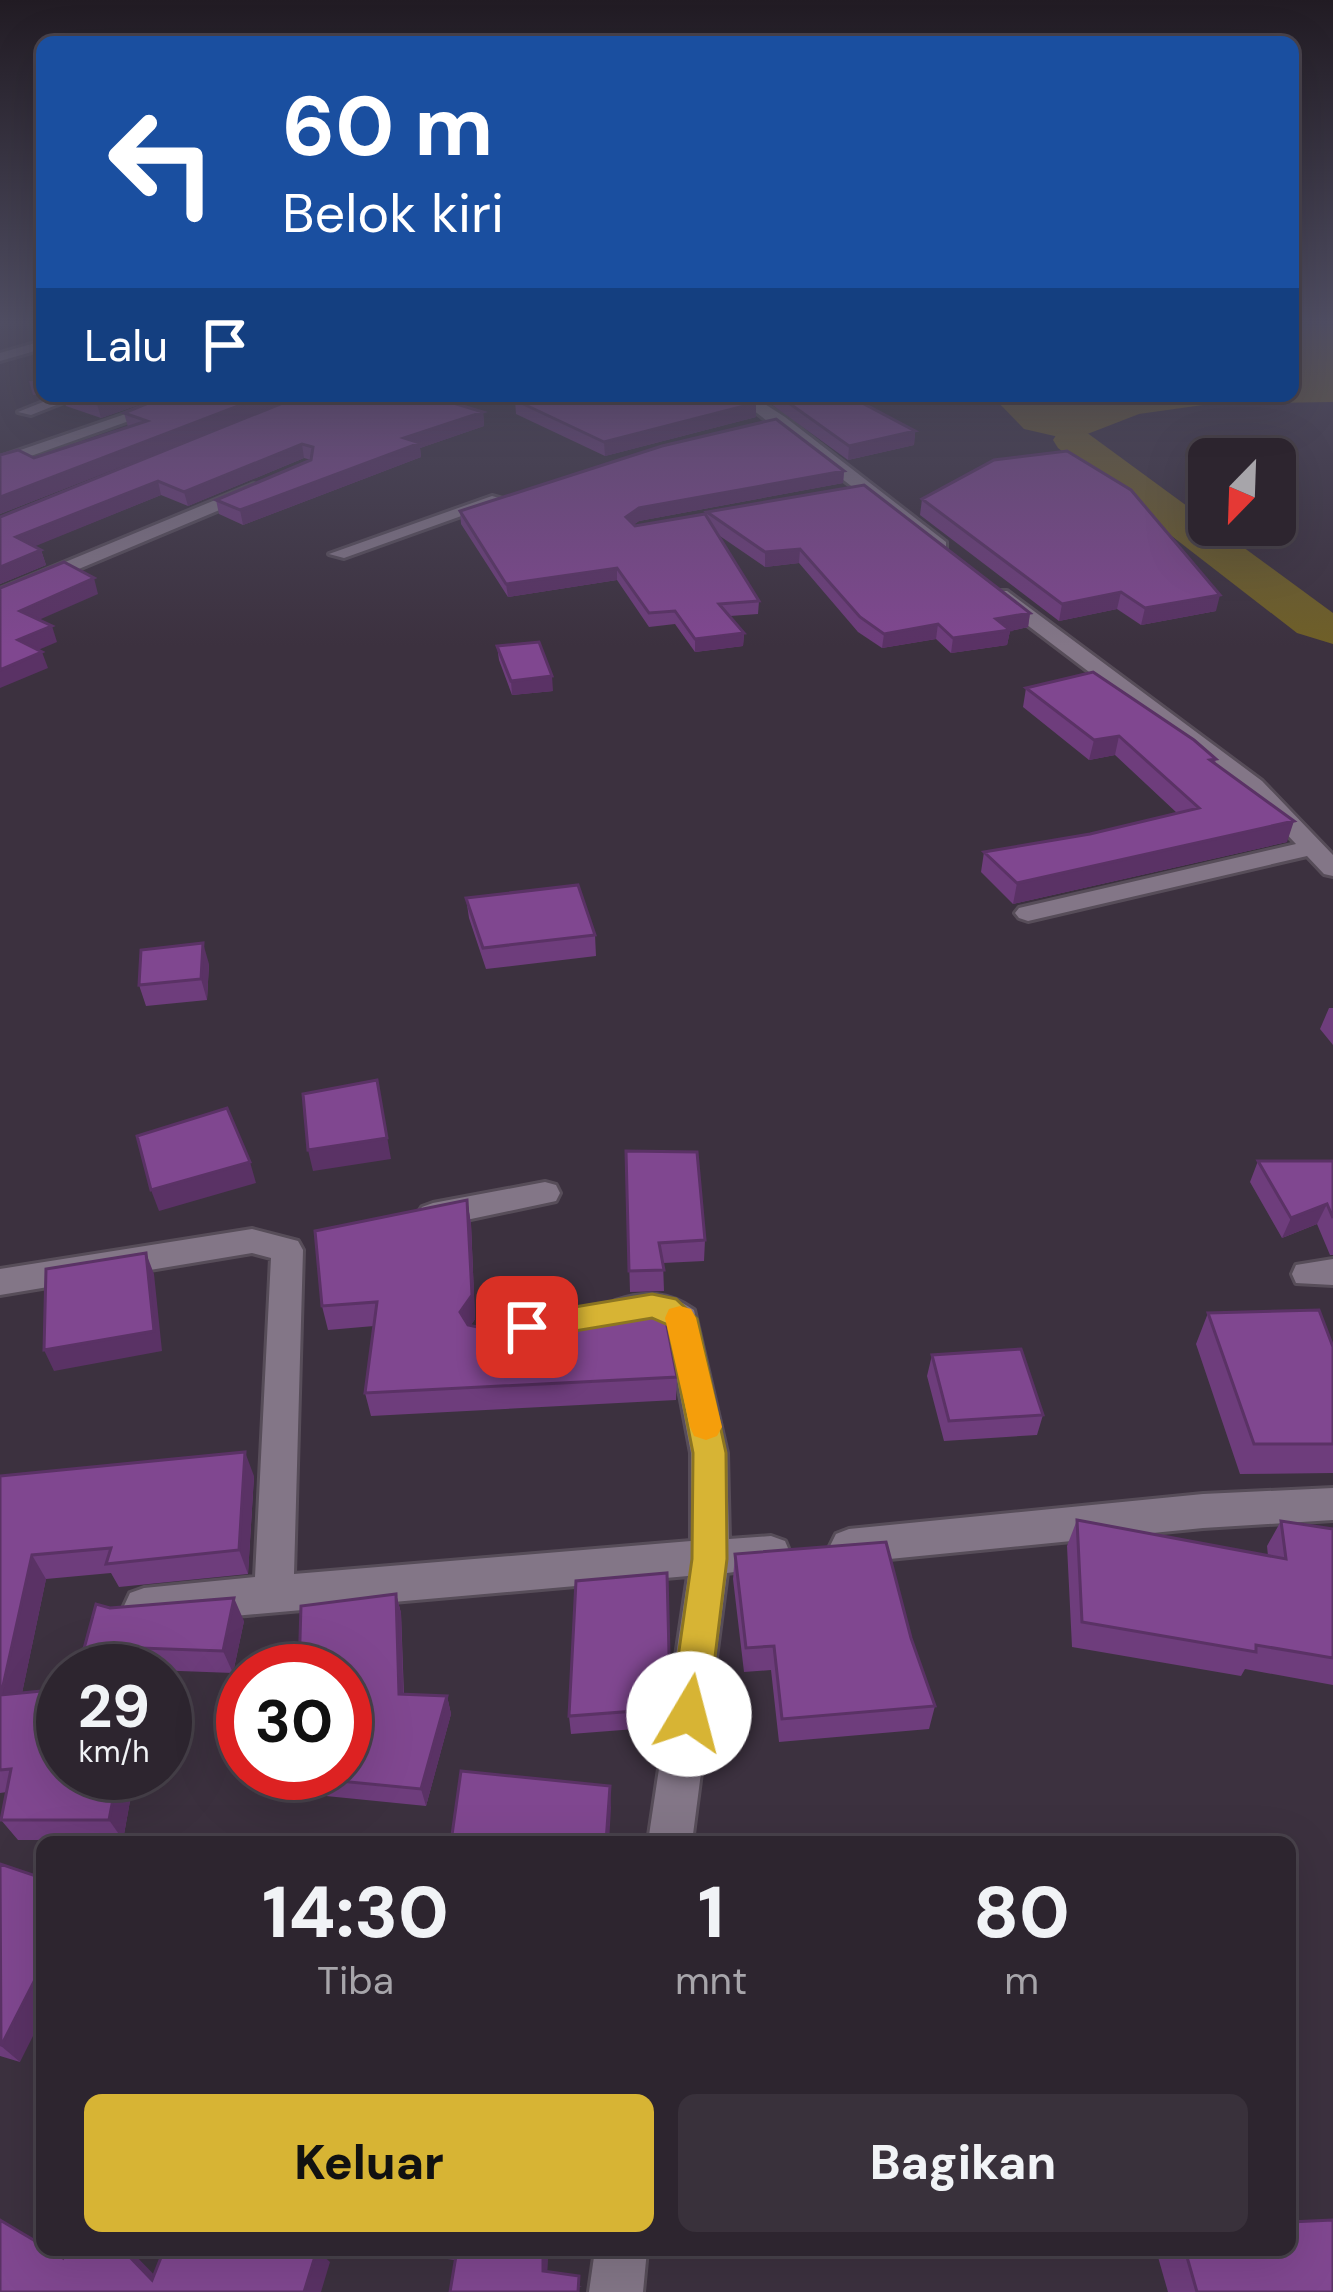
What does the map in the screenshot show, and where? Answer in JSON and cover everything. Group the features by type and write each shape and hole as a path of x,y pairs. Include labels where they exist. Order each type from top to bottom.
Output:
{"street":[{"path":"0,462 87,432"},
{"path":"795,432 951,555"},
{"path":"0,596 272,482"},
{"path":"847,492 868,488"},
{"path":"338,554 508,497"},
{"path":"979,579 1225,762 1333,868"},
{"path":"1028,914 1191,880 1313,847"},
{"path":"413,1220 545,1192"},
{"path":"0,1282 252,1241 281,1246 325,1237"},
{"path":"274,1592 289,1256 281,1246"},
{"path":"590,1317 652,1306 665,1307 682,1319 710,1453 710,1559 671,1836"},
{"path":"234,1458 281,1453"},
{"path":"122,1609 1203,1511 1333,1504"},
{"path":"616,2292 620,2256"}],"shaded area":[{"path":"1037,432 1093,432 1072,440"}],"building":[{"path":"114,432 170,432 0,497 0,455 18,450 34,458"},
{"path":"211,432 422,432 404,438 420,443 240,510 216,500 311,460 313,447 302,444 184,492 158,481 16,537 41,550 0,567 0,517"},
{"path":"583,432 643,432 604,442"},
{"path":"721,432 793,432 844,471 639,508 626,517 635,526 705,514 759,601 719,604 744,633 695,639 675,611 649,613 617,568 506,584 460,511 662,446"},
{"path":"829,432 911,432 849,446"},
{"path":"1067,451 1131,490 1220,595 1145,608 1121,592 1062,604 922,499 994,460"},
{"path":"864,485 1030,613 996,619 1010,630 953,638 938,624 884,634 860,617 800,549 765,552 707,512"},
{"path":"64,562 94,578 20,611 52,626 18,640 42,652 0,670 0,588"},
{"path":"539,642 552,676 511,681 497,646"},
{"path":"1093,672 1194,740 1216,759 1210,760 1294,821 1017,883 984,852 1090,834 1199,808 1119,736 1094,740 1026,688"},
{"path":"578,885 595,935 483,948 466,898"},
{"path":"203,943 201,979 139,985 141,950"},
{"path":"377,1080 387,1138 308,1150 303,1094"},
{"path":"227,1108 250,1162 151,1190 137,1136"},
{"path":"626,1151 697,1152 705,1240 659,1243 664,1270 629,1271"},
{"path":"1258,1161 1333,1161 1333,1218 1327,1204 1291,1218"},
{"path":"467,1200 472,1295 460,1312 468,1325 482,1328 651,1300 663,1305 677,1377 365,1393 377,1302 322,1306 315,1231"},
{"path":"146,1253 154,1331 44,1350 46,1269"},
{"path":"1319,1310 1333,1347 1333,1444 1254,1444 1208,1313"},
{"path":"1021,1349 1043,1415 949,1421 932,1355"},
{"path":"245,1452 239,1550 106,1564 111,1548 32,1555 1,1695 36,1692 36,1800 113,1800 109,1820 1,1820 11,1769 0,1770 0,1476"},
{"path":"1077,1520 1286,1559 1281,1521 1333,1529 1333,1658 1256,1645 1256,1652 1082,1622"},
{"path":"886,1542 935,1706 782,1719 774,1646 746,1648 735,1554"},
{"path":"667,1573 669,1654 661,1709 569,1716 576,1581"},
{"path":"396,1594 399,1694 447,1696 421,1789 372,1784 372,1644 300,1644 301,1606"},
{"path":"234,1598 224,1644 216,1644 216,1651 192,1650 192,1644 85,1644 96,1604 110,1608"},
{"path":"461,1771 610,1786 606,1836 452,1836"},
{"path":"0,1864 36,1876 36,1978 1,2046"},
{"path":"0,2220 36,2241 36,2256 129,2256 152,2280 162,2256 315,2256 304,2292 0,2292"},
{"path":"1333,2220 1333,2292 1197,2292 1187,2256 1296,2256 1296,2222"},
{"path":"456,2256 543,2256 543,2271 579,2276 578,2292 450,2292"}],"waterway":[{"path":"1072,440 1314,623 1333,629"}],"slow traffic":[{"path":"680,1318 706,1427"}],"route":[{"path":"527,1327 652,1306 665,1307 682,1319 710,1453 710,1559 689,1714"}]}
